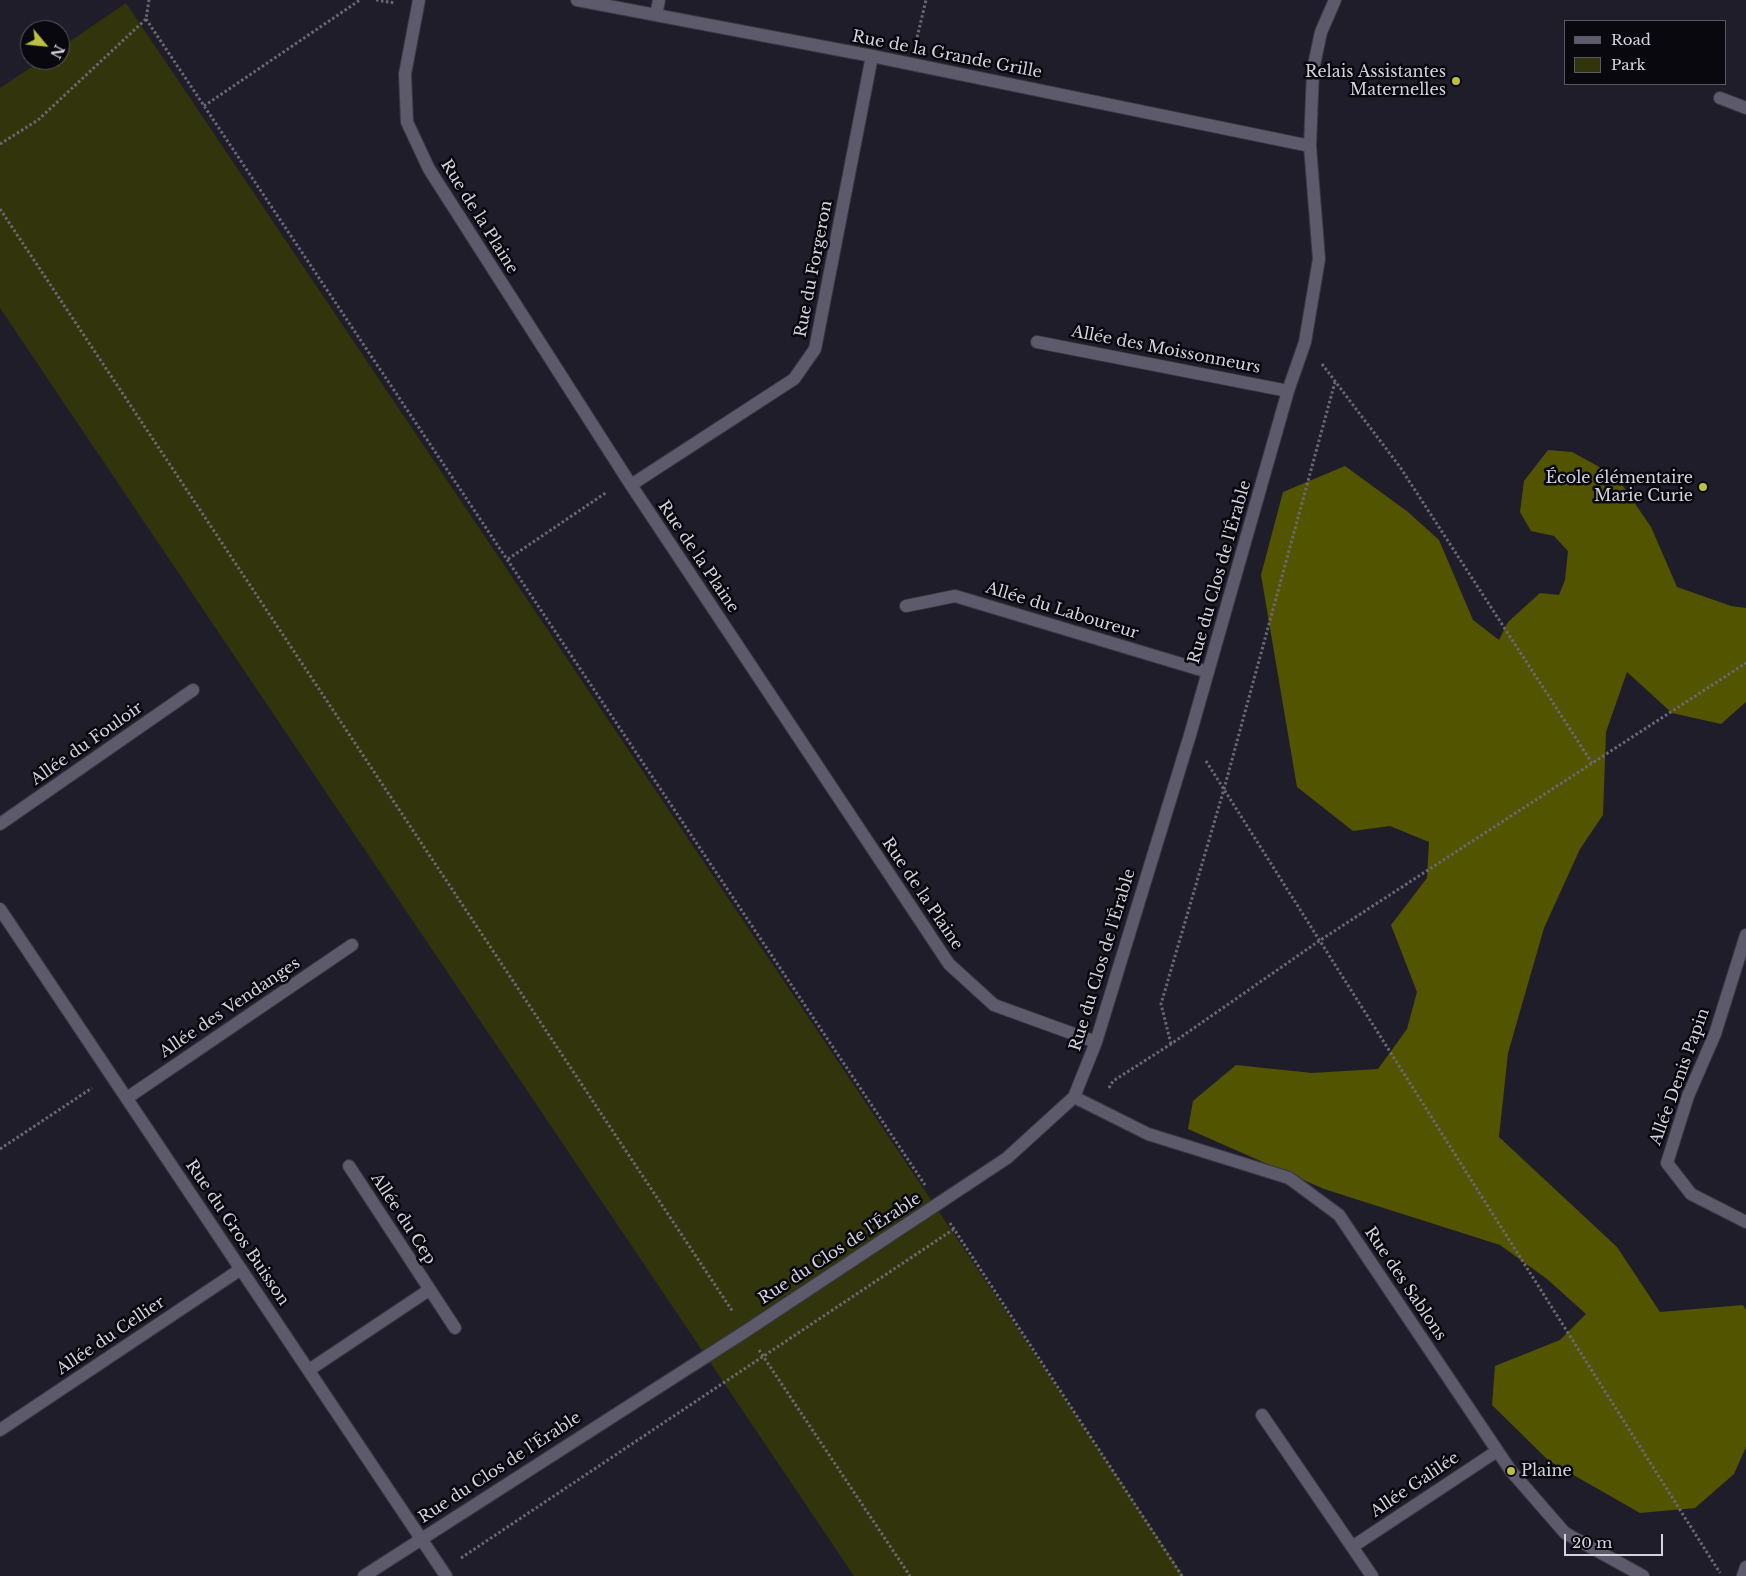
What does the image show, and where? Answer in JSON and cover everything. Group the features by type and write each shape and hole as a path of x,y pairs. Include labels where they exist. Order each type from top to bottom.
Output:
{"street":[{"name":"Rue de la Plaine","path":"419,0 405,74 407,122 429,169 629,482 949,964 994,1006 1096,1042"},
{"name":"Rue de la Grande Grille","path":"577,0 872,56 1310,146"},
{"path":"656,15 659,0"},
{"name":"Rue du Clos de l'Érable","path":"364,1576 746,1331 1007,1158 1074,1097 1096,1042 1190,735 1288,391 1305,342 1319,259 1310,146 1313,70 1321,32 1335,0"},
{"name":"Rue du Forgeron","path":"629,482 794,379 815,350 872,56"},
{"path":"1720,98 1746,108"},
{"name":"Allée des Moissonneurs","path":"1036,342 1288,391"},
{"name":"Allée du Laboureur","path":"906,606 955,596 1208,672"},
{"name":"Allée du Fouloir","path":"0,824 193,690"},
{"name":"Rue du Gros Buisson","path":"0,909 444,1573"},
{"name":"Allée Denis Papin","path":"1746,935 1715,1034 1688,1096 1667,1163 1692,1194 1746,1222"},
{"name":"Allée des Vendanges","path":"127,1098 352,945"},
{"name":"Rue des Sablons","path":"1074,1097 1148,1134 1289,1178 1339,1214 1511,1471 1565,1533 1643,1576"},
{"name":"Allée du Cep","path":"349,1166 455,1328"},
{"name":"Allée du Cellier","path":"0,1430 241,1269"},
{"name":"Allée du Cep","path":"309,1370 429,1290"},
{"path":"1262,1415 1372,1576"},
{"name":"Allée Galilée","path":"1352,1547 1497,1451"},
{"path":"1743,1576 1746,1567"}],"path":[{"path":"0,144 38,120 146,19 149,0"},
{"path":"204,106 360,0"},
{"path":"910,64 926,0"},
{"path":"146,19 938,1204 1182,1576"},
{"path":"0,208 910,1576"},
{"path":"1305,342 1400,467 1592,763"},
{"path":"1171,1044 1161,1004 1224,789 1335,382"},
{"path":"508,559 629,482"},
{"path":"1096,1109 1113,1081 1171,1044 1319,941 1746,663"},
{"path":"1190,735 1718,1572 1724,1576"},
{"path":"0,1149 112,1076"},
{"path":"444,1573 762,1356 954,1229"}],"green space":[{"path":"126,3 1184,1576 854,1576 0,308 0,88 27,70 70,70 70,41"}],"shaded area":[{"path":"1548,450 1572,452 1616,476 1651,527 1677,587 1731,606 1746,608 1746,702 1721,724 1672,713 1627,672 1606,732 1603,815 1580,849 1544,928 1508,1053 1499,1137 1617,1247 1660,1312 1743,1305 1746,1310 1746,1447 1734,1474 1695,1508 1640,1513 1549,1461 1492,1405 1495,1366 1560,1340 1586,1314 1547,1279 1500,1245 1324,1189 1188,1129 1193,1101 1236,1065 1312,1073 1378,1069 1407,1029 1417,992 1391,925 1427,878 1429,842 1390,826 1353,831 1297,787 1261,575 1283,492 1345,466 1408,512 1439,540 1473,620 1499,640 1508,622 1540,593 1559,595 1565,580 1568,551 1554,536 1531,531 1520,512 1524,481"}],"place":[{"name":"Relais Assistantes Maternelles","path":"1456,81"},
{"name":"École élémentaire Marie Curie","path":"1703,487"},
{"name":"Plaine","path":"1511,1471"}]}
